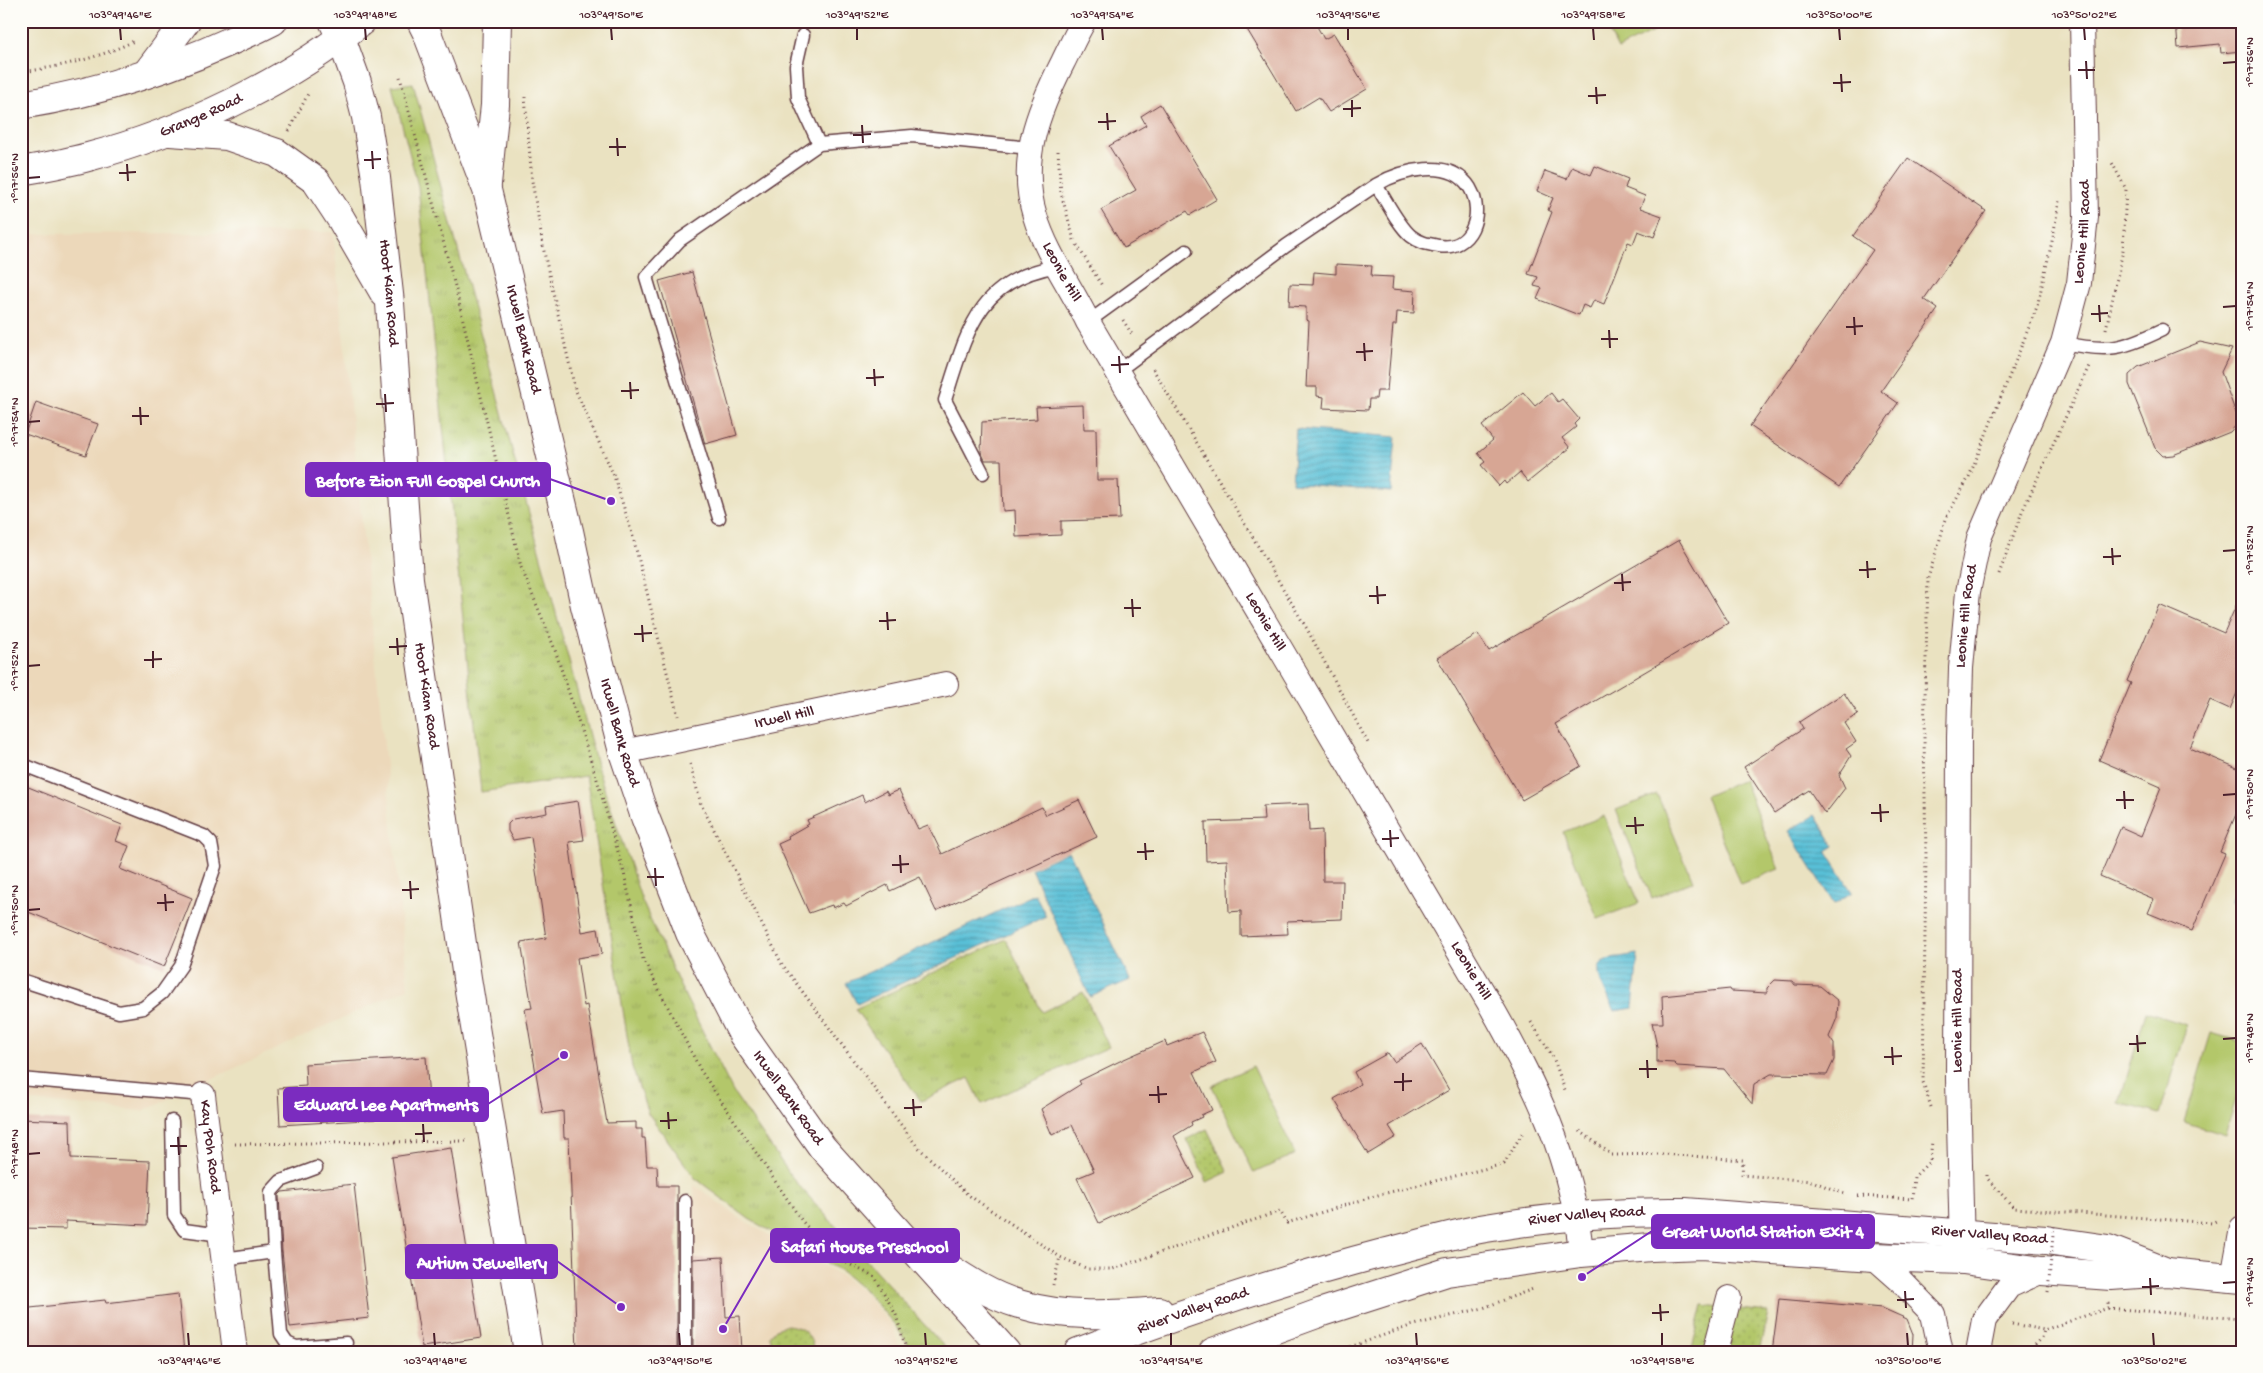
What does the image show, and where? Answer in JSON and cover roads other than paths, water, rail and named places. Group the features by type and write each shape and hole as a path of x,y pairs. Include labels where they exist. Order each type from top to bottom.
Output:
{"main road":[{"path":"146,74 186,21"},
{"path":"21,105 98,90 146,74 230,43 273,21"},
{"name":"Irwell Bank Road","path":"421,21 487,190 569,531 584,606 623,752 645,817 690,933 743,1035 822,1147 1006,1352"},
{"path":"487,190 495,105 497,21"},
{"name":"Grange Road","path":"21,172 89,157 164,132 230,104 300,65 345,27"},
{"name":"Hoot Kiam Road","path":"345,27 366,117 376,178 390,303 409,579 467,978 528,1352"},
{"path":"164,132 227,136 277,153 316,181 341,218 390,303"},
{"name":"River Valley Road","path":"1078,1352 1196,1308 1308,1272 1484,1228 1578,1216 1650,1211 1685,1212 2046,1240 2108,1249 2167,1272"},
{"path":"910,1243 971,1283 1018,1304 1040,1309 1107,1316 1196,1308"},
{"name":"River Valley Road","path":"1222,1350 1322,1312 1447,1272 1581,1253 1702,1245 1874,1257 1963,1260 2045,1282 2167,1272 2237,1279"}],"street":[{"name":"Leonie Hill","path":"1084,21 1043,101 1030,148 1028,176 1035,216 1058,266 1088,322 1507,1034 1546,1111 1578,1216 1581,1253"},
{"name":"Leonie Hill Road","path":"1963,1260 1958,1079 1959,737 1961,668 1968,592 1979,538 2064,343 2079,283 2086,217 2082,21"},
{"name":"Irwell Hill","path":"623,752 946,684"},
{"name":"Kay Poh Road","path":"204,1095 235,1352"},
{"path":"2237,1279 2242,1228"},
{"path":"1874,1257 1900,1280 1933,1314 1941,1352"},
{"path":"1978,1352 1984,1320 2010,1286 2045,1282"},
{"path":"1715,1352 1728,1298"}],"lane":[{"path":"804,35 796,66 798,98 819,144"},
{"path":"719,518 646,277 680,240 819,144 912,136 1030,148"},
{"path":"1118,371 1286,246 1376,185 1386,179 1414,170 1440,170 1458,176 1470,189 1475,209 1473,230 1462,243 1448,248 1422,244 1409,234 1376,185"},
{"path":"1088,322 1186,251"},
{"path":"983,473 945,400 965,336 986,301 1022,274 1058,266"},
{"path":"2064,343 2096,350 2131,345 2162,330"},
{"path":"21,764 204,836 211,843 215,866 181,966 162,992 143,1008 119,1012 21,980"},
{"name":"Kay Poh Road","path":"21,1079 204,1095"},
{"path":"172,1121 174,1214 184,1230 221,1235"},
{"path":"316,1168 274,1186 271,1192 281,1334 287,1343 296,1347 346,1343"},
{"path":"685,1201 685,1352"},
{"path":"224,1258 274,1252"}],"water":[{"path":"1296,429 1396,437 1391,492 1292,483"},
{"path":"1815,815 1834,846 1826,851 1852,892 1834,904 1788,831"},
{"path":"1069,851 1130,980 1090,997 1031,869"},
{"path":"2242,866 2242,906 2231,902"},
{"path":"1035,894 1046,916 857,1004 846,983"},
{"path":"1638,954 1633,1008 1615,1011 1600,978 1600,966 1603,962 1611,959"}],"place":[{"name":"Before Zion Full Gospel Church","path":"611,501"},
{"name":"Edward Lee Apartments","path":"564,1055"},
{"name":"Great World Station Exit 4","path":"1582,1277"},
{"name":"Autium Jewellery","path":"621,1307"},
{"name":"Safari House Preschool","path":"723,1329"}]}
